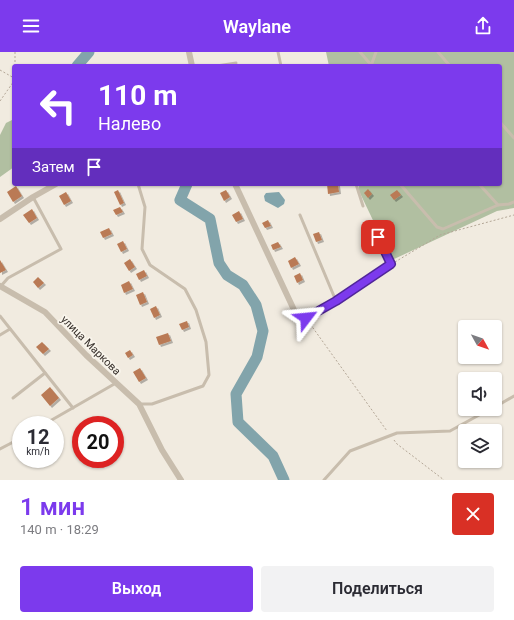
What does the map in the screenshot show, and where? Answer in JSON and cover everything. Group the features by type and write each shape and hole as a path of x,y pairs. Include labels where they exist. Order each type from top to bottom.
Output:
{"street":[{"path":"189,52 192,64"},
{"path":"0,219 32,197 52,186"},
{"path":"236,186 295,312"},
{"name":"улица Маркова","path":"0,287 45,312 86,355 116,383"},
{"path":"116,383 139,404 162,450 180,480"}],"lane":[{"path":"278,52 281,64"},
{"path":"360,52 369,64"},
{"path":"372,64 376,52"},
{"path":"438,52 448,64"},
{"path":"230,64 236,63"},
{"path":"502,124 514,138"},
{"path":"139,186 145,206 142,249 150,264 185,289 196,310 206,342 209,375 203,386 152,404 139,404"},
{"path":"357,186 363,206"},
{"path":"402,186 437,227 443,229 498,205 514,202"},
{"path":"481,186 498,205"},
{"path":"0,287 8,278 61,249 32,197"},
{"path":"300,215 336,301"},
{"path":"295,312 306,318 336,301 391,264 378,237"},
{"path":"0,316 73,408"},
{"path":"0,336 10,329"},
{"path":"13,398 45,373"},
{"name":"улица Маркова","path":"59,416 116,383"},
{"path":"502,403 514,396"},
{"path":"324,480 350,451 397,433 450,431 477,416"},
{"path":"0,449 12,443"}],"path":[{"path":"15,52 15,64"},
{"path":"0,70 12,77"},
{"path":"0,101 12,84"},
{"path":"391,264 440,235 514,215"},
{"path":"306,318 397,444 444,480"}],"green space":[{"path":"326,52 514,52 514,208 497,211 392,260 359,191 359,186 502,186 502,64 329,64"},
{"path":"12,120 12,168 0,177 0,135 6,123"}],"water":[{"path":"279,192 285,200 284,204 278,208 265,201 264,196 266,193"}],"building":[{"path":"16,186 22,196 13,202 7,192"},
{"path":"327,186 338,186 339,192 328,194"},
{"path":"368,189 372,194 368,198 364,193"},
{"path":"118,190 124,203 120,205 114,192"},
{"path":"226,190 230,197 224,201 220,193"},
{"path":"397,190 401,195 394,200 390,195"},
{"path":"66,192 71,201 64,205 59,196"},
{"path":"120,207 123,212 116,215 113,210"},
{"path":"32,209 37,218 29,223 23,215"},
{"path":"239,211 243,219 236,222 232,215"},
{"path":"268,220 271,226 265,228 262,223"},
{"path":"109,228 112,234 103,238 100,232"},
{"path":"319,232 322,240 316,242 313,234"},
{"path":"123,241 127,249 121,252 117,244"},
{"path":"278,242 281,247 273,250 271,245"},
{"path":"295,257 299,264 291,268 288,261"},
{"path":"130,259 135,267 129,271 124,263"},
{"path":"0,260 6,270 0,273"},
{"path":"144,270 147,276 139,280 136,274"},
{"path":"300,273 303,280 297,283 294,276"},
{"path":"38,277 44,283 38,288 33,282"},
{"path":"129,281 133,289 124,293 121,285"},
{"path":"143,292 147,302 140,305 136,295"},
{"path":"156,306 160,315 154,318 150,309"},
{"path":"187,321 189,327 182,330 179,324"},
{"path":"168,333 171,341 159,345 156,337"},
{"path":"42,342 49,349 43,354 36,347"},
{"path":"130,350 133,355 128,358 125,353"},
{"path":"140,368 146,378 139,382 133,372"},
{"path":"50,387 59,398 50,406 41,395"}],"waterway":[{"path":"79,64 89,52"},
{"path":"186,186 180,200 210,219 219,263 227,275 243,285 256,305 263,331 257,357 236,394 238,422 273,456 284,480"}],"route":[{"path":"306,318 336,301 391,264 378,237"}]}
